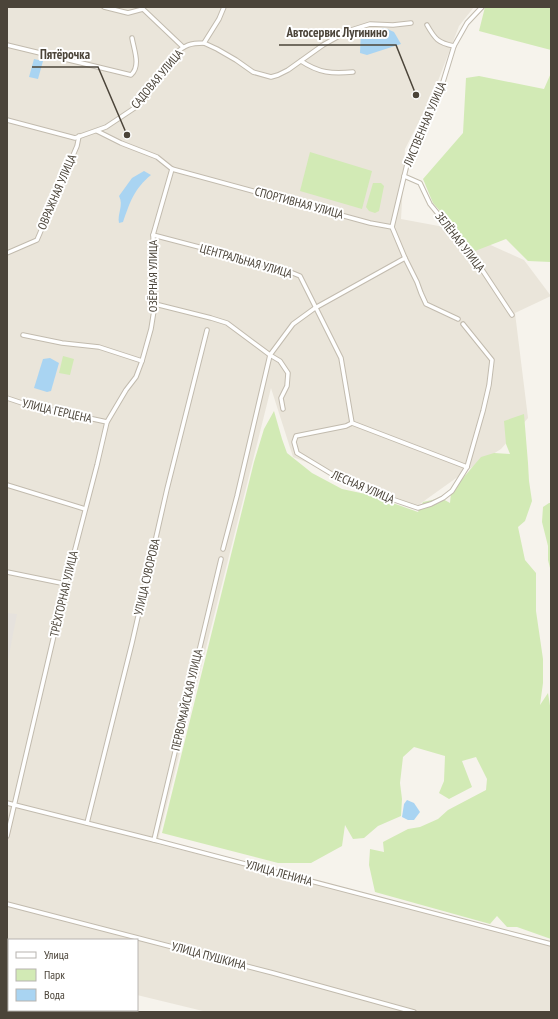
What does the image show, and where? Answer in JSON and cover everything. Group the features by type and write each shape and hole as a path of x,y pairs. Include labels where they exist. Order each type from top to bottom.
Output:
{"street":[{"path":"104,7 128,13 143,9 183,47"},
{"path":"224,7 219,19 204,43 230,56 253,72 271,77 278,75 323,45 348,31 370,24 393,25 411,23"},
{"name":"ЛИСТВЕННАЯ УЛИЦА","path":"392,226 408,160 439,95 454,46 467,23 482,7"},
{"path":"427,25 434,37 442,44 454,46"},
{"path":"7,45 131,75 135,71 136,66 132,38"},
{"name":"САДОВАЯ УЛИЦА","path":"79,136 106,127 136,107 175,54 183,47 192,43 204,43"},
{"path":"301,61 313,69 334,74 353,72"},
{"path":"7,120 75,138 79,136"},
{"name":"СПОРТИВНАЯ УЛИЦА","path":"97,131 121,143 157,157 172,169 370,223 392,226"},
{"name":"ОВРАЖНАЯ УЛИЦА","path":"7,253 37,240 79,136"},
{"name":"ОЗЁРНАЯ УЛИЦА","path":"142,361 151,329 155,304 153,235 172,169"},
{"name":"ЗЕЛЁНАЯ УЛИЦА","path":"404,176 420,183 430,204 475,259 512,315"},
{"path":"392,226 426,304 458,319"},
{"name":"ЦЕНТРАЛЬНАЯ УЛИЦА","path":"153,235 283,269 300,276 341,358 352,423"},
{"path":"223,549 270,356 293,324 315,308 405,258"},
{"path":"155,304 227,323 270,356 280,361 288,373 287,386 281,398 283,410"},
{"path":"352,423 467,467 485,404 492,360 463,324"},
{"name":"УЛИЦА СУВОРОВА","path":"87,823 132,643 167,489 208,330"},
{"path":"23,335 62,343 98,347 142,361"},
{"name":"ТРЁХГОРНАЯ УЛИЦА","path":"7,836 66,584 107,422 126,390 136,377 142,361"},
{"name":"УЛИЦА ГЕРЦЕНА","path":"7,398 28,405 107,422"},
{"name":"ЛЕСНАЯ УЛИЦА","path":"352,423 346,426 296,436 294,442 297,453 340,479 418,508 431,504 443,498 452,491 467,467"},
{"path":"7,485 85,509"},
{"name":"ПЕРВОМАЙСКАЯ УЛИЦА","path":"154,840 221,559"},
{"path":"7,572 66,584"},
{"name":"УЛИЦА ЛЕНИНА","path":"7,803 551,944"},
{"name":"УЛИЦА ПУШКИНА","path":"7,904 252,967 411,1012"}],"shaded area":[{"path":"7,7 474,7 459,26 433,94 405,149 401,219 455,229 524,260 551,296 515,313 528,418 501,449 466,471 417,506 293,457 271,388 157,844 551,941 551,1012 207,1012 138,995 138,939 8,939 7,964"},
{"path":"7,613 17,614 7,665"}],"green space":[{"path":"485,7 551,7 551,50 479,31"},
{"path":"551,73 551,262 528,261 506,239 475,251 465,249 446,218 433,203 423,179 463,133 466,78 479,76 544,89"},
{"path":"310,152 372,171 362,209 300,191"},
{"path":"373,183 381,183 384,186 379,211 375,213 369,211 366,207"},
{"path":"63,356 74,359 70,375 59,373"},
{"path":"274,411 287,453 312,473 342,489 370,495 418,512 423,502 441,498 450,503 451,493 481,457 494,453 510,454 506,444 504,421 524,414 532,501 525,521 518,527 525,560 536,573 536,611 543,659 543,683 540,705 548,693 551,712 551,939 517,927 507,927 497,916 490,924 375,892 369,865 370,849 384,852 383,842 408,829 420,827 438,819 448,810 486,790 487,779 476,757 462,761 472,787 449,799 439,793 444,781 445,756 414,747 403,757 400,783 402,799 401,816 378,826 364,838 353,839 345,825 342,846 311,863 278,863 162,833 254,462 264,429"},
{"path":"551,503 551,572 548,560 548,546 542,522 543,507"}],"water":[{"path":"385,28 394,32 401,44 367,55 360,53 361,31"},
{"path":"34,59 43,61 38,79 29,77"},
{"path":"144,171 151,175 140,185 130,202 123,222 119,223 121,203 119,196 132,178"},
{"path":"50,358 59,363 51,391 47,392 34,388 43,359"},
{"path":"407,800 414,803 420,812 414,820 408,820 402,817 404,804"}],"railway":[{"path":"12,1011 16,1012"},
{"path":"24,1011 29,1012"}],"place":[{"name":"Автосервис Лугинино","path":"416,95"},
{"name":"Пятёрочка","path":"127,135"}]}
